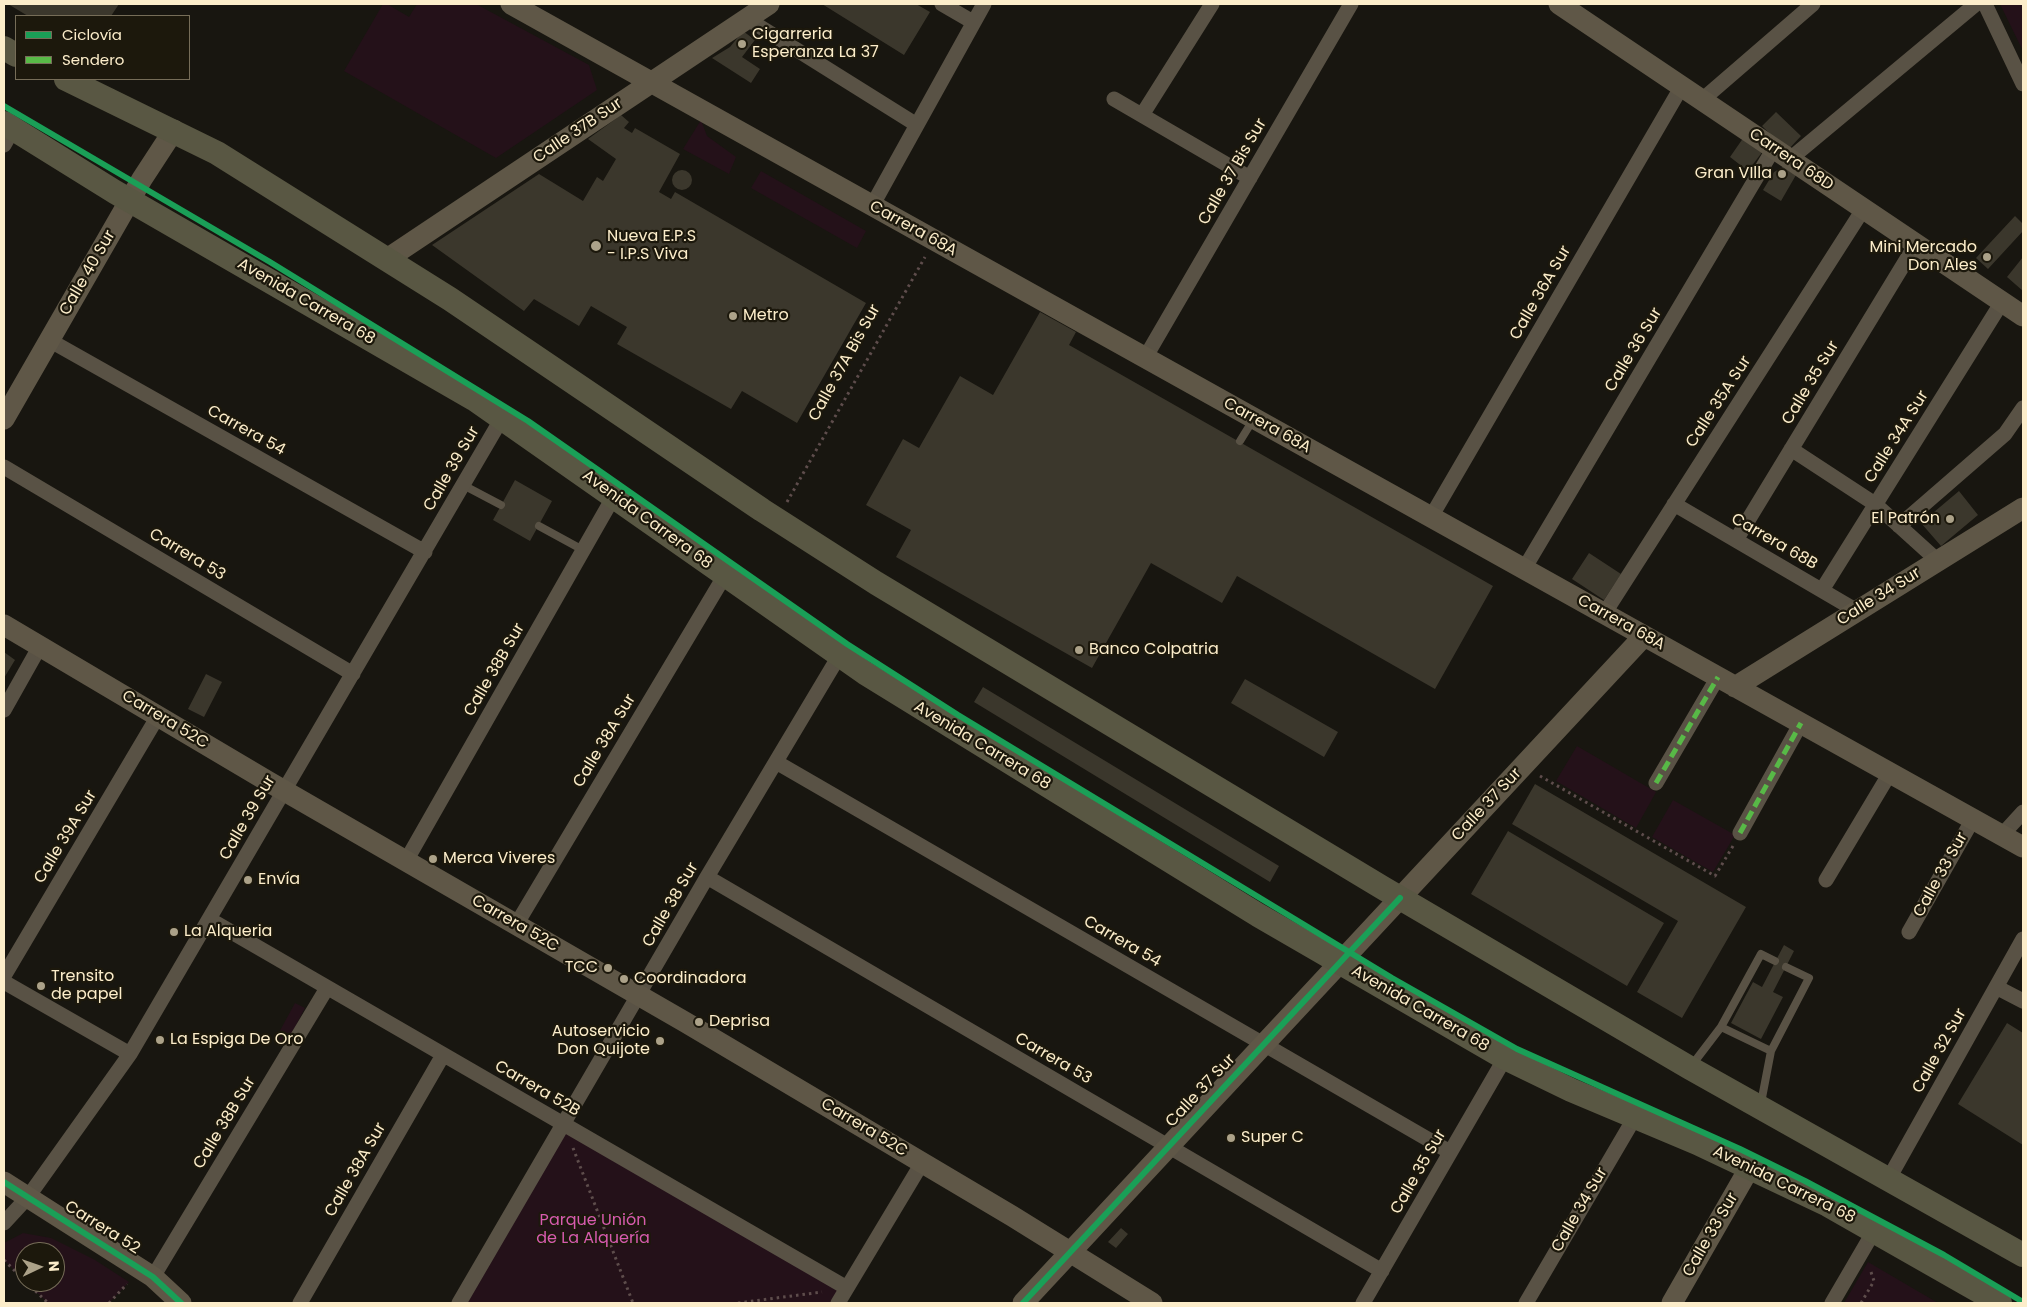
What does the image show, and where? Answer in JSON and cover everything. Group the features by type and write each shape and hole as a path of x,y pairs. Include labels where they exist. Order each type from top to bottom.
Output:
{"main road":[{"path":"4,48 15,54"},
{"path":"68,80 174,130 217,153 387,259 525,349 762,510 876,583 1400,898 1690,1068 2023,1255"},
{"name":"Avenida Carrera 68","path":"7,132 130,200 448,384 502,418 840,656 919,708 1340,963 1505,1058 1571,1090 1750,1167 1828,1205 1869,1240 1995,1302"}],"street":[{"name":"Carrera 68A","path":"511,4 2023,847"},
{"name":"Calle 37B Sur","path":"387,259 769,4"},
{"path":"942,4 974,22"},
{"path":"872,206 984,4"},
{"path":"1142,115 1212,4"},
{"name":"Calle 37 Bis Sur","path":"1145,358 1351,4"},
{"name":"Carrera 68D","path":"1559,4 2023,316"},
{"path":"1702,100 1812,4"},
{"name":"Calle 36 Sur","path":"1524,569 1782,153 1976,4"},
{"path":"1985,4 2023,84"},
{"path":"746,18 917,125"},
{"name":"Calle 36A Sur","path":"1431,517 1682,86"},
{"path":"1114,99 1250,178"},
{"name":"Calle 40 Sur","path":"4,419 130,200 174,130"},
{"name":"Calle 35A Sur","path":"1604,614 1864,208"},
{"name":"Calle 35 Sur","path":"1736,540 1916,244"},
{"name":"Calle 34A Sur","path":"1822,590 2002,302"},
{"name":"Carrera 54","path":"49,340 425,552"},
{"path":"1899,526 2005,434 2023,408"},
{"name":"Calle 39 Sur","path":"4,1224 28,1197 130,1054 502,418"},
{"path":"1791,449 1875,504 1938,560"},
{"name":"Carrera 53","path":"4,467 353,674"},
{"name":"Calle 38B Sur","path":"406,861 614,496"},
{"name":"Carrera 68B","path":"1674,504 1857,611"},
{"name":"Calle 34 Sur","path":"1726,682 1857,611 2023,508"},
{"name":"Calle 38A Sur","path":"516,925 725,576"},
{"name":"Carrera 52C","path":"4,625 284,791 638,995 922,1163 1152,1303"},
{"name":"Calle 37 Sur","path":"1023,1303 1644,636"},
{"path":"4,710 40,646"},
{"name":"Calle 38 Sur","path":"460,1303 707,877 840,656"},
{"path":"1656,783 1726,682"},
{"name":"Calle 39A Sur","path":"4,976 158,716"},
{"path":"1740,833 1801,723"},
{"name":"Carrera 54","path":"776,762 1450,1152"},
{"path":"1826,880 1890,773"},
{"path":"2002,835 2023,812"},
{"name":"Calle 33 Sur","path":"1909,932 1973,819"},
{"name":"Carrera 53","path":"707,877 1382,1271"},
{"name":"Carrera 52B","path":"209,919 847,1288"},
{"name":"Calle 32 Sur","path":"1888,1180 2023,939"},
{"path":"4,982 130,1054"},
{"name":"Calle 38B Sur","path":"147,1273 327,988"},
{"path":"1996,988 2023,1002"},
{"name":"Calle 38A Sur","path":"300,1303 443,1055"},
{"name":"Calle 35 Sur","path":"1363,1303 1505,1058"},
{"name":"Calle 34 Sur","path":"1526,1303 1635,1117"},
{"path":"838,1303 922,1163"},
{"name":"Calle 33 Sur","path":"1672,1303 1750,1167"},
{"name":"Carrera 52","path":"4,1182 147,1273 181,1303"},
{"path":"1832,1303 1869,1240"}],"lane":[{"path":"1240,441 1254,419"},
{"path":"463,484 501,505"},
{"path":"539,526 583,550"},
{"path":"1690,1068 1721,1027 1760,954 1775,961"},
{"path":"1760,1108 1771,1051 1809,978 1786,967"},
{"path":"1721,1027 1771,1051"}],"path":[{"path":"1535,773 1715,876 1740,833"},
{"path":"563,1124 633,1303"},
{"path":"1861,1303 1874,1281 1869,1240"},
{"path":"4,1260 15,1270"},
{"path":"109,1303 147,1273"},
{"path":"738,1303 847,1288"},
{"path":"37,1292 48,1303"}],"green space":[{"path":"383,4 387,4 409,17 417,4 476,4 589,65 597,90 496,158 344,71"},
{"path":"2000,4 2023,4 2023,51"},
{"path":"701,120 707,136 736,157 729,174 683,149"},
{"path":"761,171 866,231 857,248 751,188"},
{"path":"1577,746 1656,792 1636,828 1556,781"},
{"path":"1673,800 1735,835 1713,872 1652,837"},
{"path":"295,1003 305,1008 286,1044 276,1038"},
{"name":"Parque Unión de La Alquería","path":"566,1131 844,1289 835,1303 463,1303"},
{"path":"23,1233 51,1238 59,1242 15,1242 15,1271 4,1260 4,1243"},
{"path":"65,1245 95,1260 129,1282 109,1303 48,1303 36,1292 65,1292"},
{"path":"1868,1262 1938,1303 1844,1303"}],"building":[{"path":"8,4 119,4 112,15 26,15"},
{"path":"822,4 916,4 930,12 904,55"},
{"path":"743,31 755,40 742,57 760,69 751,83 712,58 730,47"},
{"path":"1776,112 1801,136 1787,151 1762,126"},
{"name":"Metro","path":"621,115 629,122 624,128 632,133 635,128 680,154 659,192 671,199 675,192 866,303 797,423 742,391 731,409 617,344 627,327 591,306 579,326 534,299 524,311 432,245 539,174 583,201 597,177 603,181 616,159 588,139"},
{"path":"1746,134 1763,151 1748,171 1730,157"},
{"path":"1783,167 1796,175 1781,201 1763,190 1774,172"},
{"path":"678,170 686,170 692,176 692,184 686,190 678,190 672,184 672,176"},
{"path":"2015,216 2023,224 2023,231 1988,269 1976,258"},
{"path":"2023,257 2023,291 2007,277"},
{"path":"1040,312 1076,332 1069,345 1493,586 1435,689 1237,576 1222,603 1151,563 1092,668 896,557 911,530 866,505 903,439 919,448 960,376 993,395"},
{"path":"515,480 552,501 530,541 493,520"},
{"name":"El Patrón","path":"1959,491 1978,515 1941,546 1921,523"},
{"path":"1589,553 1621,574 1604,600 1572,579"},
{"path":"4,652 15,660 4,678"},
{"path":"206,674 222,682 204,717 188,709"},
{"path":"1245,679 1338,732 1324,757 1231,703"},
{"path":"983,687 1279,866 1270,882 974,702"},
{"path":"1535,784 1746,907 1682,1018 1637,992 1678,921 1512,824"},
{"path":"1508,831 1664,923 1627,986 1471,894"},
{"path":"1784,945 1794,951 1773,992 1783,997 1761,1039 1731,1023 1753,982 1762,987"},
{"path":"2007,1023 2023,1033 2023,1145 1958,1104"},
{"path":"1121,1228 1128,1234 1116,1248 1108,1242"}],"marked path":[{"path":"1656,783 1718,677"},
{"path":"1740,833 1801,723"}],"cycle path":[{"path":"4,106 270,262 528,421 847,644 958,715 1392,978 1517,1049 1740,1149 1805,1181 1944,1255 2023,1302"},
{"path":"1023,1303 1400,898"},
{"path":"4,1182 153,1277 181,1303"}],"place":[{"name":"Cigarreria Esperanza La 37","path":"742,44"},
{"name":"Gran VIlla","path":"1782,174"},
{"name":"Nueva E.P.S - I.P.S Viva","path":"596,246"},
{"name":"Mini Mercado Don Ales","path":"1987,257"},
{"name":"Metro","path":"733,316"},
{"name":"El Patrón","path":"1950,519"},
{"name":"Banco Colpatria","path":"1079,650"},
{"name":"Merca Viveres","path":"433,859"},
{"name":"Envía","path":"248,880"},
{"name":"La Alqueria","path":"174,932"},
{"name":"TCC","path":"608,968"},
{"name":"Coordinadora","path":"624,979"},
{"name":"Trensito de papel","path":"41,986"},
{"name":"Deprisa","path":"699,1022"},
{"name":"La Espiga De Oro","path":"160,1040"},
{"name":"Autoservicio Don Quijote","path":"660,1041"},
{"name":"Super C","path":"1231,1138"}]}
